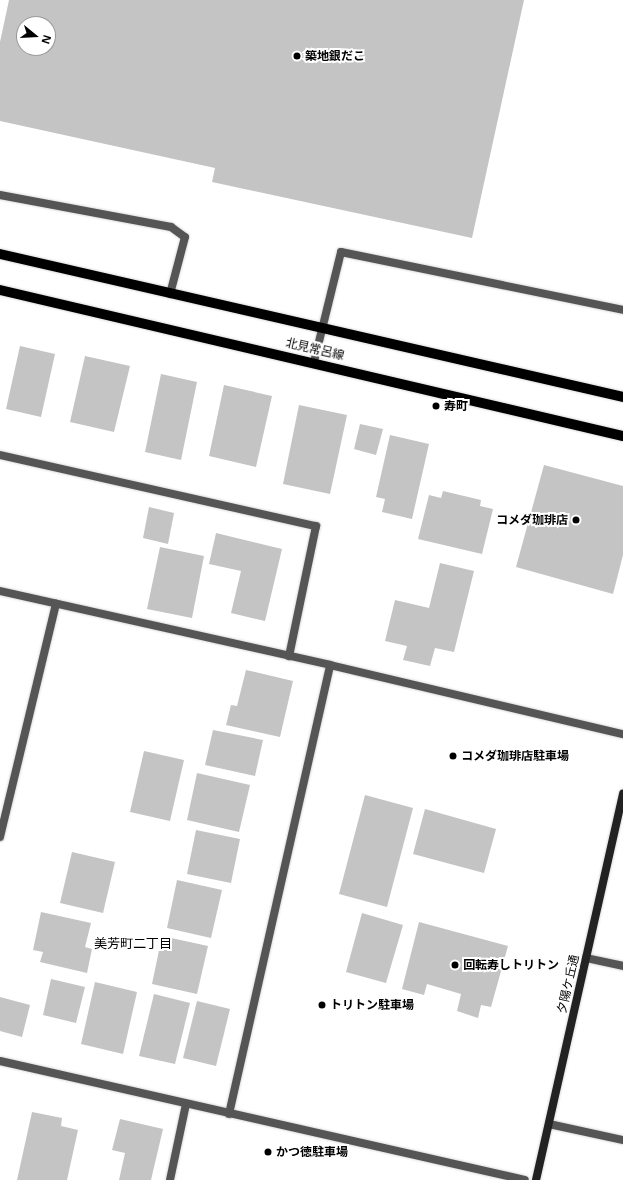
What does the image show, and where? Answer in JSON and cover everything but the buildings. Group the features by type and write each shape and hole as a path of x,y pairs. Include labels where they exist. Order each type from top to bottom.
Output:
{"main road":[{"name":"北見常呂線","path":"0,254 623,397"},
{"name":"北見常呂線","path":"0,290 314,362 623,436"}],"street":[{"path":"0,195 171,227 185,237 170,294"},
{"path":"314,362 321,328 341,252 623,310"},
{"path":"0,455 316,526 290,656"},
{"path":"0,591 330,665 623,734"},
{"path":"0,837 56,604"},
{"path":"229,1114 330,665"},
{"name":"夕陽ケ丘通","path":"536,1180 623,796"},
{"path":"586,958 623,966"},
{"path":"0,1061 525,1180"},
{"path":"170,1180 186,1104"},
{"path":"549,1124 623,1140"}],"place":[{"name":"築地銀だこ","path":"297,56"},
{"name":"寿町","path":"436,406"},
{"name":"コメダ珈琲店","path":"576,520"},
{"name":"コメダ珈琲店駐車場","path":"453,756"},
{"name":"回転寿しトリトン","path":"455,965"},
{"name":"トリトン駐車場","path":"322,1005"},
{"name":"かつ徳駐車場","path":"268,1152"}],"district":[{"name":"美芳町二丁目","path":"133,943"}]}
